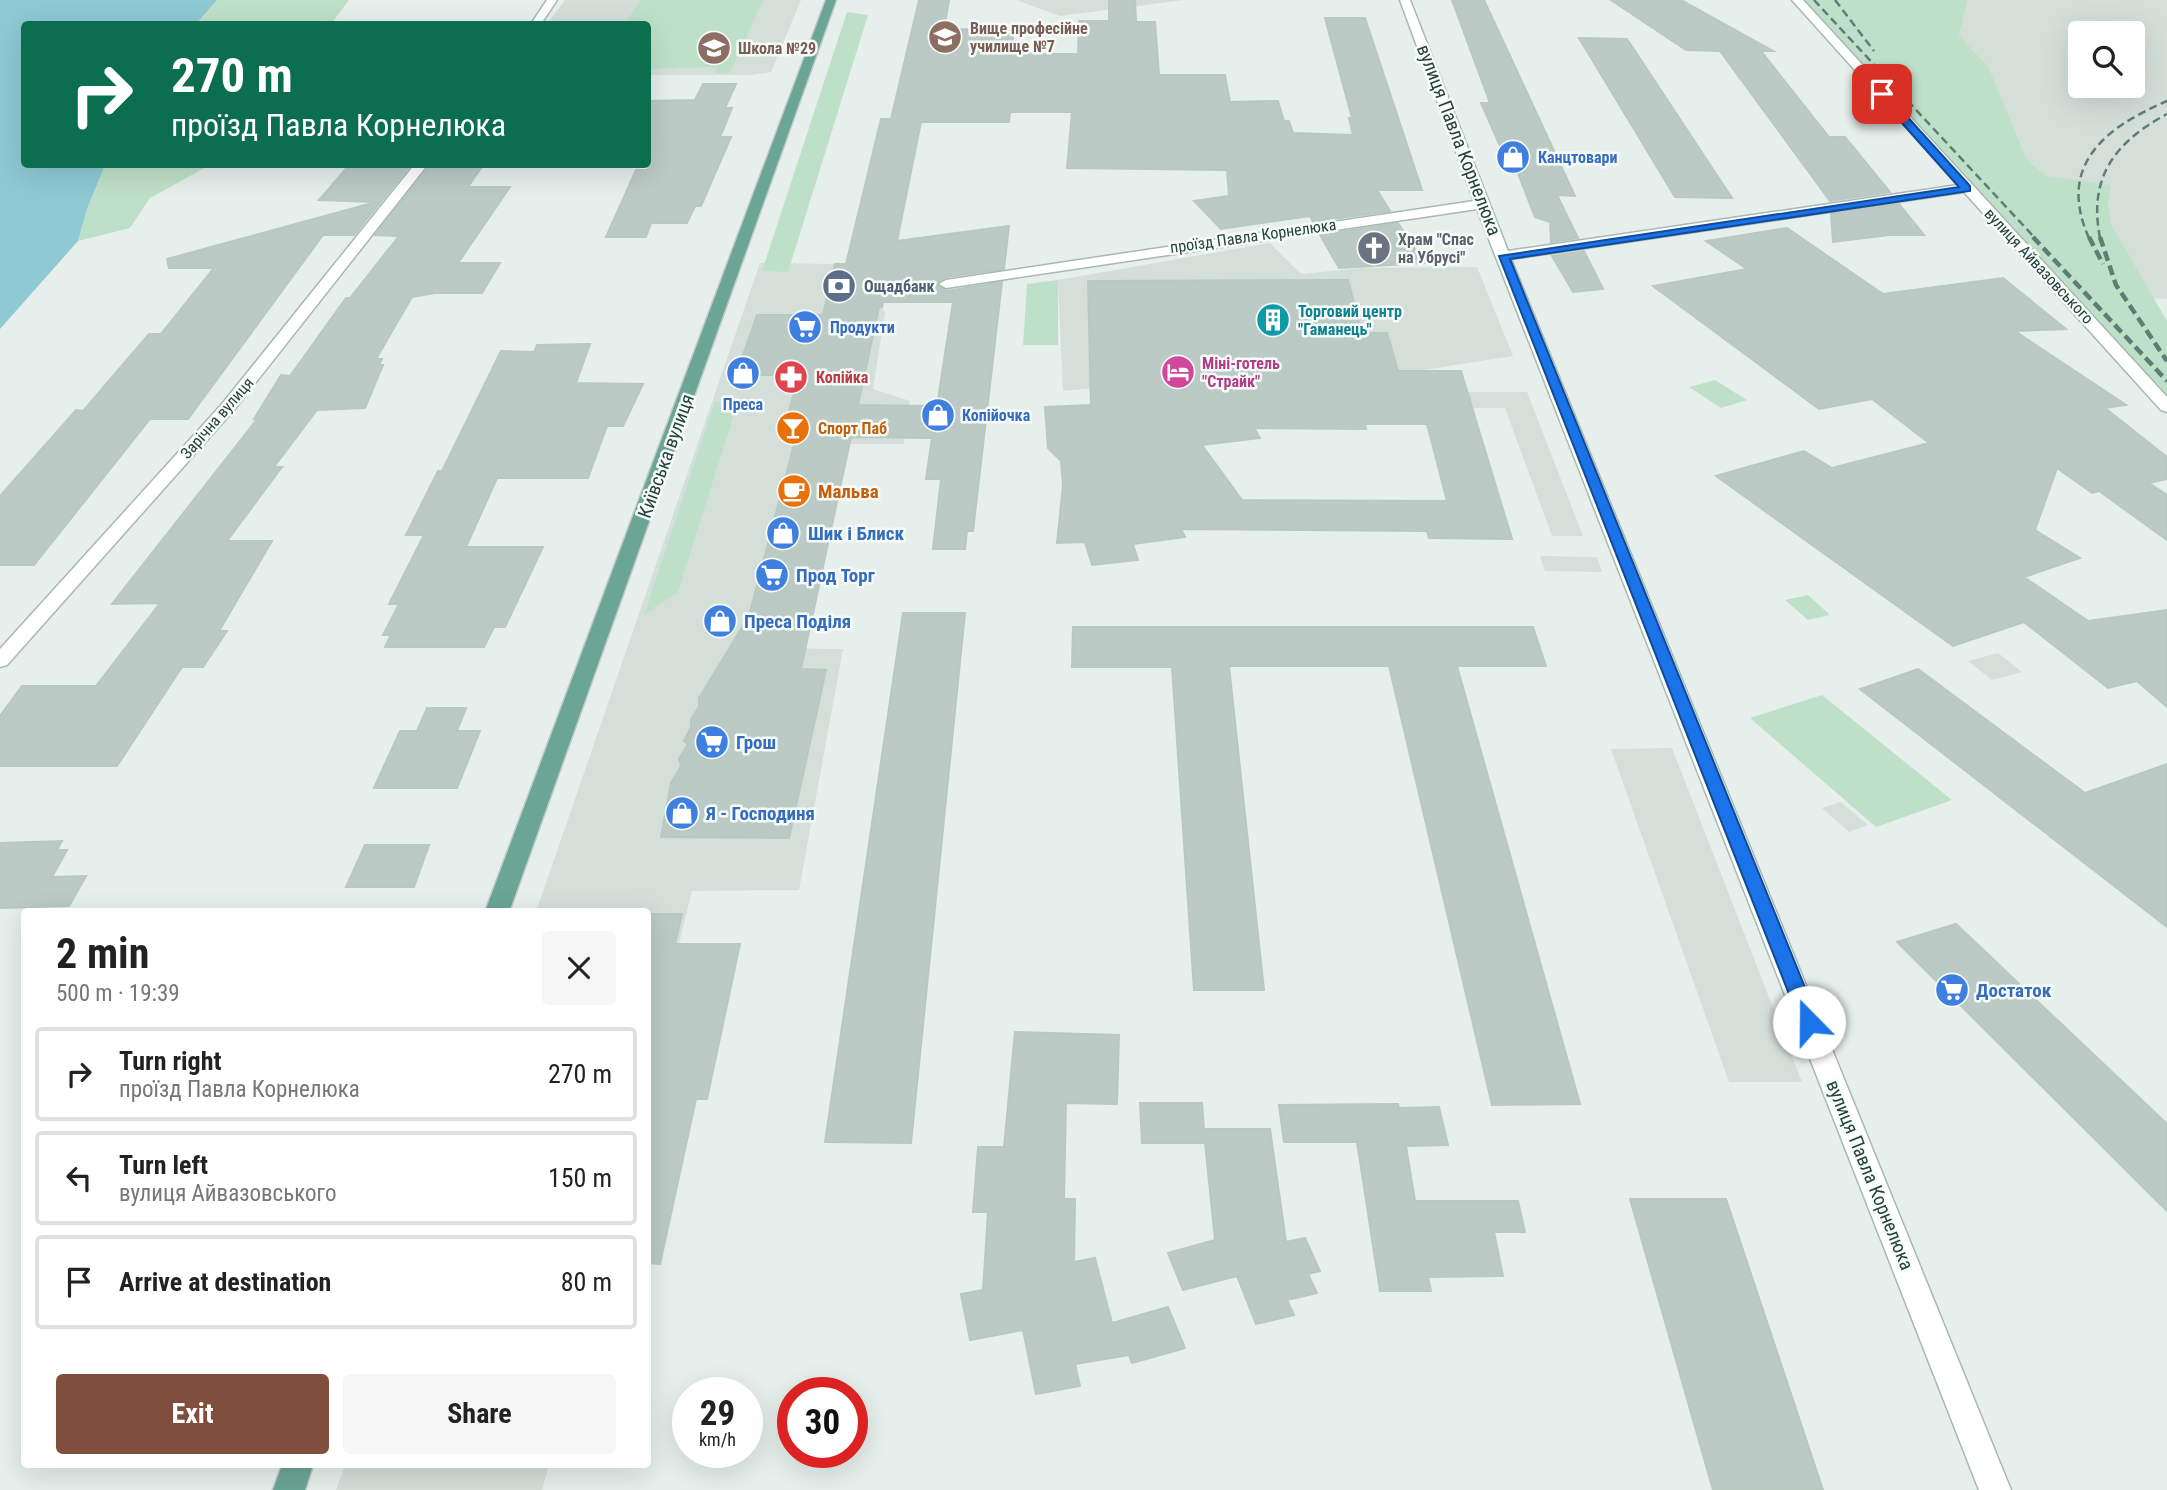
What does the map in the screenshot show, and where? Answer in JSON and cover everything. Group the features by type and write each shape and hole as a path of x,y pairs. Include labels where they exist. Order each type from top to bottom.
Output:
{"main road":[{"name":"Київська вулиця","path":"498,908 831,0"},
{"path":"289,1490 297,1468"}],"street":[{"path":"538,21 552,0"},
{"name":"вулиця Павла Корнелюка","path":"1405,0 1482,204 1995,1490"},
{"name":"вулиця Айвазовського","path":"1797,0 2167,407"},
{"name":"Зарічна вулиця","path":"0,661 228,407 419,168"},
{"path":"1504,256 1966,188"},
{"name":"проїзд Павла Корнелюка","path":"946,284 1152,251 1482,204"}],"shaded area":[{"name":"Школа №29","path":"565,0 801,0 771,72 752,75 651,75 651,21 549,21"},
{"path":"1016,0 1184,0 1060,16"},
{"path":"1968,0 2167,0 2167,299 2151,298 2112,226 2108,204 2070,180 2046,176 2026,158 1959,36"},
{"path":"1270,243 1301,274 1361,268 1477,267 1513,356 1417,371 1383,381 1156,382 1063,391 1058,280"},
{"path":"760,263 835,264 882,307 885,313 873,389 910,401 904,444 819,444 769,648 843,649 799,890 692,891 651,1056 651,908 537,908"},
{"path":"1428,392 1527,392 1583,536 1552,536 1505,408 1432,408"},
{"path":"1540,556 1597,557 1602,572 1545,571"},
{"path":"1998,653 2022,672 1992,680 1968,661"},
{"path":"1672,748 1802,1082 1729,1082 1611,749"},
{"path":"1841,802 1868,825 1849,832 1822,808"},
{"path":"344,1468 548,1468 542,1490 336,1490"}],"green space":[{"path":"217,0 349,0 333,21 199,21"},
{"path":"640,0 763,0 730,73 715,73 717,67 651,69 651,21 627,21"},
{"path":"1797,0 1968,0 1959,36 1988,66 2026,158 2046,176 2111,185 2108,204 2112,226 2167,321 2167,408"},
{"path":"847,12 868,15 788,272 762,271"},
{"path":"104,168 205,168 150,198 130,228 78,241 87,209"},
{"path":"1058,280 1058,345 1023,345 1027,284"},
{"path":"1715,380 1747,400 1721,408 1689,387"},
{"path":"715,401 736,408 678,592 644,615"},
{"path":"1808,595 1830,615 1808,620 1785,600"},
{"path":"1822,695 1952,800 1876,827 1750,718"}],"water":[{"path":"0,0 217,0 199,21 21,21 21,168 104,168 87,209 78,241 0,329"}],"building":[{"path":"919,0 949,0 944,29 1014,30 1011,54 1078,54 1079,21 1109,21 1109,0 1135,0 1136,22 1155,22 1159,75 1225,75 1230,102 1278,101 1284,121 1289,121 1293,133 1353,135 1349,118 1352,118 1325,18 1365,18 1422,190 1377,190 1390,211 1313,222 1310,216 1221,229 1194,201 1229,196 1227,170 1067,168 1072,112 1010,112 1009,122 921,122 897,241 1009,226 1004,269 946,277 937,283 946,291 1002,282 973,531 967,531 965,549 933,549 941,479 926,479 932,438 851,437 801,669 826,670 789,838 661,837 671,783 681,766 679,759 688,744 684,741 691,727 691,719 699,707 699,698 749,616 796,437 782,437 796,385 782,385 785,375 736,375 757,315 823,315 835,264 846,264 881,119 891,119","holes":["883,302 953,302 937,406 858,405 879,307 882,307"]},
{"path":"1452,0 1484,0 1575,196 1557,195 1578,238 1551,242 1550,222 1535,217 1517,171 1511,171 1481,103 1490,103"},
{"path":"1611,0 1681,0 1773,51 1761,51 1829,137 1845,137 1890,192 1830,201 1720,51 1686,50"},
{"path":"1579,38 1627,39 1732,198 1675,197"},
{"path":"703,84 736,84 725,108 732,108 720,137 731,137 701,206 695,206 687,223 651,223 646,237 606,237 636,170 651,168 651,101 695,100"},
{"path":"347,168 408,168 354,235 323,235 188,419 150,419 34,565 0,565 0,496 76,410 83,411 149,334 161,334 214,268 169,268 167,259 376,202 319,200"},
{"path":"428,168 481,168 468,187 510,187 458,263 500,263 482,293 435,293 412,297 376,359 382,359 379,365 383,365 365,408 317,410 274,467 282,467 227,541 272,541 219,631 227,631 203,667 182,667 117,766 0,766 0,716 22,686 96,686 160,603 112,604 258,418 254,419 281,375 290,376 346,298 350,298 399,236 375,235"},
{"path":"1899,204 1924,235 1889,235 1833,242 1831,214"},
{"name":"Храм \"Спас на Убрусі\"","path":"1398,223 1424,263 1339,268 1320,235"},
{"path":"1787,228 1883,294 2003,278 2066,329 2015,331 2126,405 2105,408 2167,457 2167,479 2149,483 2167,495 2167,540 2099,491 2092,493 2057,468 2035,530 2080,558 2024,577 2088,621 2167,610 2167,707 2137,681 2108,688 2024,622 1953,646 1716,476 1804,451 1832,468 1929,443 1872,399 1819,409 1653,286 1747,269 1706,241"},
{"path":"1584,251 1603,289 1573,292 1552,256"},
{"path":"1348,280 1362,333 1387,333 1398,371 1461,371 1512,539 1429,538 1427,531 1181,529 1185,537 1133,544 1138,560 1092,565 1085,542 1057,543 1063,485 1061,461 1048,448 1045,407 1091,405 1088,281","holes":["1365,424 1427,424 1447,501 1242,500 1202,445 1260,438 1254,428 1366,429"]},
{"path":"590,344 576,383 643,384 623,426 607,426 588,478 497,478 466,547 543,547 505,627 494,627 484,647 385,647 391,635 383,635 399,604 389,604 424,535 406,535 438,471 442,471 501,351 534,352 537,345"},
{"path":"903,613 965,613 911,1143 825,1142"},
{"path":"1073,627 1533,627 1546,666 1457,666 1580,1104 1492,1105 1389,666 1229,666 1264,990 1194,990 1172,667 1072,667"},
{"path":"1918,669 2085,793 2167,764 2167,927 1860,689"},
{"path":"427,708 466,708 457,731 480,731 457,788 374,788 400,731 417,731"},
{"path":"62,841 57,850 67,850 52,877 86,876 69,906 0,908 0,843"},
{"path":"365,845 429,845 414,887 346,887"},
{"path":"651,914 682,914 675,944 740,944 707,1099 696,1099 660,1264 651,1263"},
{"path":"1956,924 2167,1124 2167,1211 1897,942"},
{"path":"1015,1032 1119,1035 1117,1104 1066,1103 1064,1199 1075,1199 1074,1262 1095,1258 1112,1323 1168,1307 1185,1348 1132,1363 1129,1355 1075,1364 1080,1386 1036,1394 1023,1330 970,1340 961,1294 983,1290 988,1212 973,1212 978,1147 1004,1147"},
{"path":"1140,1103 1202,1103 1204,1129 1270,1129 1286,1242 1305,1238 1320,1271 1308,1274 1317,1293 1287,1300 1294,1315 1256,1324 1237,1276 1183,1290 1168,1253 1215,1240 1205,1143 1142,1143"},
{"path":"1398,1104 1399,1108 1439,1107 1448,1145 1406,1146 1415,1201 1518,1201 1525,1232 1494,1232 1503,1276 1428,1277 1431,1291 1380,1291 1357,1142 1284,1142 1279,1105"},
{"path":"1630,1199 1726,1199 1823,1490 1713,1490"}],"railway":[{"path":"1814,0 2035,238"},
{"path":"1835,0 1874,51"},
{"path":"2089,238 2080,212 2079,189 2083,169 2093,152 2124,123 2167,101"},
{"path":"2100,238 2098,197 2102,179 2110,164 2120,149 2133,137 2167,114"},
{"path":"2033,237 2167,381"},
{"path":"2089,237 2103,264"},
{"path":"2100,237 2116,285 2167,361"}],"place":[{"name":"Вище професійне училище №7","path":"945,37"},
{"name":"Школа №29","path":"714,48"},
{"name":"Канцтовари","path":"1513,157"},
{"name":"Храм \"Спас на Убрусі\"","path":"1374,248"},
{"name":"Ощадбанк","path":"839,286"},
{"name":"Торговий центр \"Гаманець\"","path":"1273,320"},
{"name":"Продукти","path":"805,327"},
{"name":"Міні-готель \"Страйк\"","path":"1178,372"},
{"name":"Преса","path":"743,373"},
{"name":"Копійка","path":"791,377"},
{"name":"Копійочка","path":"938,415"},
{"name":"Спорт Паб","path":"793,428"},
{"name":"Мальва","path":"794,491"},
{"name":"Шик і Блиск","path":"783,533"},
{"name":"Прод Торг","path":"772,575"},
{"name":"Преса Поділя","path":"720,621"},
{"name":"Грош","path":"712,742"},
{"name":"Я - Господиня","path":"682,813"},
{"name":"Достаток","path":"1952,990"}],"route":[{"path":"1809,1022 1504,256 1966,188 1882,94"}]}
